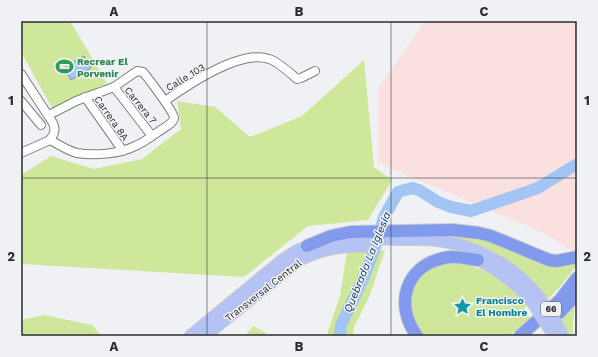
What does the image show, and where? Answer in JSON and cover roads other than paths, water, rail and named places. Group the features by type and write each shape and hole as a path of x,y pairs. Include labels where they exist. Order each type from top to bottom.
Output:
{"highway":[{"path":"307,246 340,234 364,239 388,239 453,230 491,236 549,260 557,261 577,257"},
{"path":"417,336 409,323 404,305 408,285 413,277 420,269 439,259 452,257 478,260"},
{"name":"66","path":"520,336 560,300 577,278"},
{"name":"66","path":"532,336 560,312 577,294"}],"main road":[{"name":"Transversal Central","path":"205,336 300,260 328,248 338,247 364,239"},
{"path":"388,239 439,248 478,260 496,270 536,300"},
{"path":"388,239 432,240 454,244 474,250 498,262 530,286 536,300 554,330 563,336"},
{"name":"Transversal Central","path":"190,336 281,261 307,246"}],"street":[{"name":"Calle 103","path":"50,140 76,153 93,154 123,151 136,146 171,123 174,119 174,115 165,101 199,78 242,59 257,57 270,59 296,79 315,71"},
{"path":"49,115 85,97 114,87 136,71 141,70 165,101"},
{"path":"21,74 49,115 55,130 50,140 21,153"},
{"name":"Carrera 7","path":"114,87 152,136"},
{"name":"Carrera 8A","path":"85,97 123,151"},
{"path":"22,103 41,125"}],"water":[{"path":"84,56 91,68 71,80 64,68"}],"waterway":[{"name":"Quebrada La Iglesia","path":"340,336 341,325 364,277 377,242 384,217 398,192 412,188 419,190 438,202 451,207 471,211 538,188 577,164"}],"place":[{"name":"Recrear El Porvenir","path":"64,67"},
{"name":"Francisco El Hombre","path":"463,306"}]}
